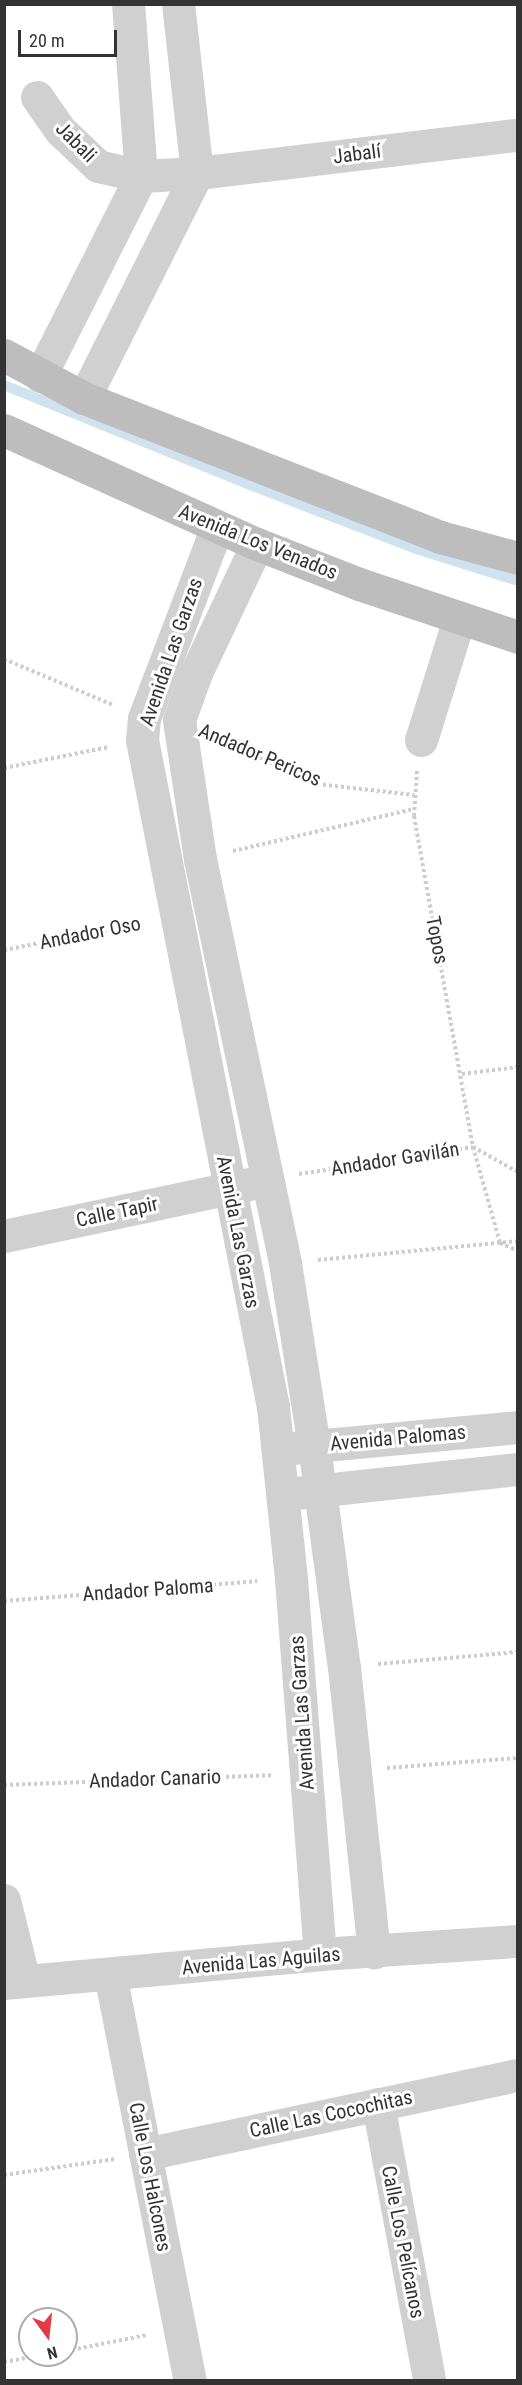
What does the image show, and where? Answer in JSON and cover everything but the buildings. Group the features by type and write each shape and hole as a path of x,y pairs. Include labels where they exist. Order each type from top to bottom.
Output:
{"street":[{"path":"40,376 141,176 128,4"},
{"path":"84,398 197,173 178,4"},
{"name":"Jabali","path":"36,97 60,130 98,166 141,176 197,173"},
{"name":"Jabalí","path":"197,173 518,135"},
{"path":"4,356 84,398 440,537 518,558"},
{"name":"Avenida Los Venados","path":"4,430 257,544 459,619 518,637"},
{"name":"Avenida Las Garzas","path":"217,527 143,729 176,916 278,1450 291,1578 320,1954"},
{"name":"Avenida Las Garzas","path":"257,544 196,673 179,720 200,859 285,1263 314,1446 318,1490 344,1667 374,1952"},
{"path":"420,740 459,619"},
{"name":"Calle Tapir","path":"4,1236 266,1180"},
{"name":"Avenida Palomas","path":"278,1450 518,1427"},
{"path":"283,1494 518,1470"},
{"path":"4,1900 14,1982"},
{"name":"Avenida Las Aguilas","path":"14,1982 320,1954 518,1941"},
{"name":"Calle Los Halcones","path":"110,1974 190,2380"},
{"name":"Calle Las Cocochitas","path":"145,2154 518,2075"},
{"name":"Calle Los Pelícanos","path":"378,2104 429,2380"}],"path":[{"path":"4,659 143,729"},
{"name":"Andador Pericos","path":"179,720 317,784 414,795"},
{"path":"4,768 143,729"},
{"name":"Topos","path":"420,740 414,809 473,1147 500,1243"},
{"path":"200,859 414,809"},
{"name":"Andador Oso","path":"4,950 176,916"},
{"path":"462,1074 518,1066"},
{"name":"Andador Gavilán","path":"266,1180 473,1147 518,1172"},
{"path":"285,1263 518,1241"},
{"path":"500,1243 518,1251"},
{"name":"Andador Paloma","path":"4,1601 291,1578"},
{"path":"344,1667 518,1652"},
{"path":"355,1770 518,1758"},
{"name":"Andador Canario","path":"4,1785 306,1774"},
{"path":"4,2175 145,2154"},
{"path":"78,2349 180,2329"}],"waterway":[{"path":"4,385 245,483 416,549 518,581"}]}
